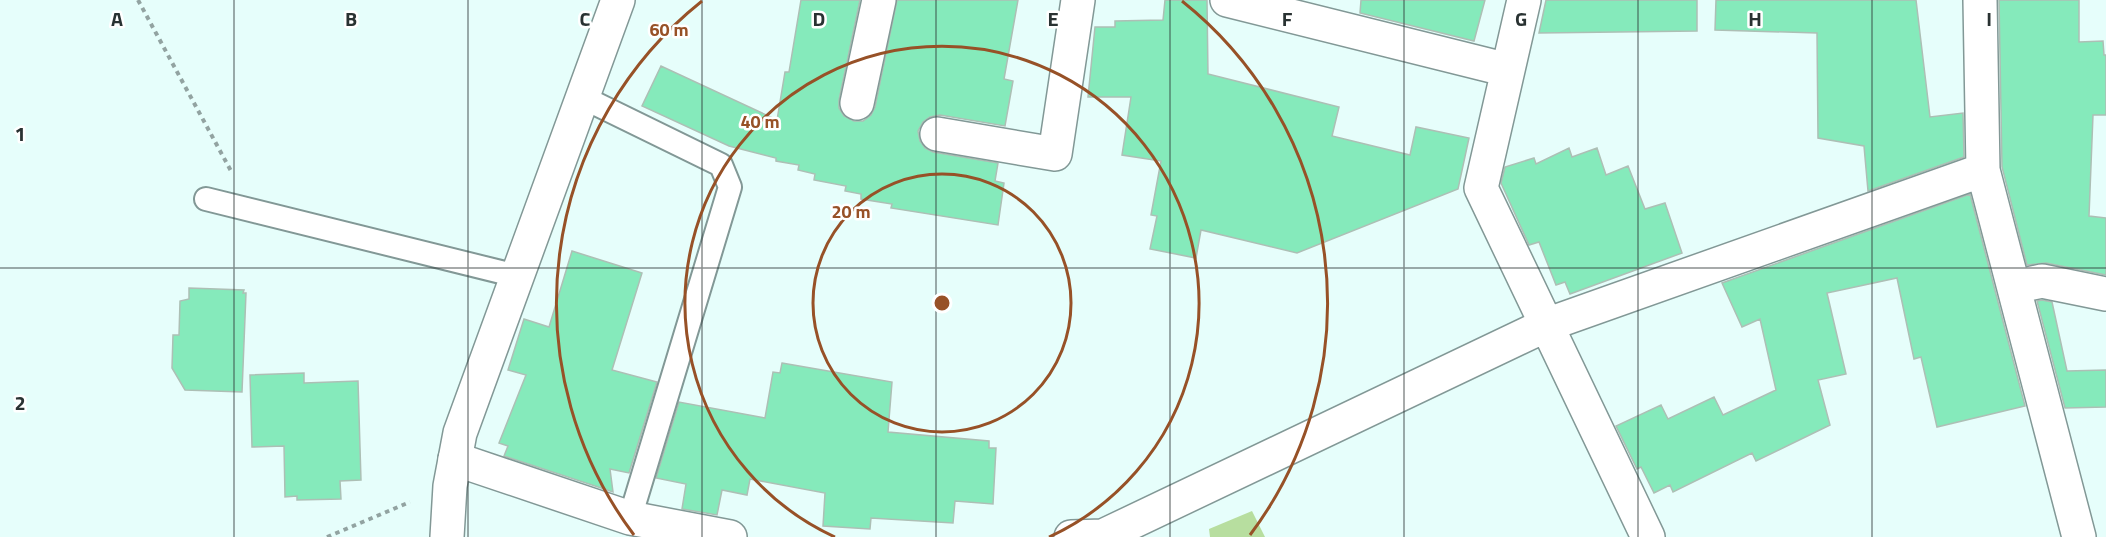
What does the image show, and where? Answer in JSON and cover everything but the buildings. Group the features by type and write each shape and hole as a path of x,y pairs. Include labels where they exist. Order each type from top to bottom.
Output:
{"street":[{"path":"447,537 453,473 468,409 584,98 618,0"},
{"path":"857,104 879,0"},
{"path":"937,135 1055,154 1078,0"},
{"path":"1227,0 1508,70"},
{"path":"1524,0 1481,188 1648,537"},
{"path":"1980,0 1983,170 2079,537"},
{"path":"1071,537 1103,536 1546,325 1983,170"},
{"path":"2014,287 2042,280 2106,294"},
{"path":"453,473 630,518 730,537"}],"lane":[{"path":"584,98 721,165 730,187 630,518"},
{"path":"206,199 517,276"}],"path":[{"path":"138,0 253,211"},
{"path":"327,537 453,473"}],"green space":[{"path":"1252,511 1265,537 1210,537 1209,529"}]}
